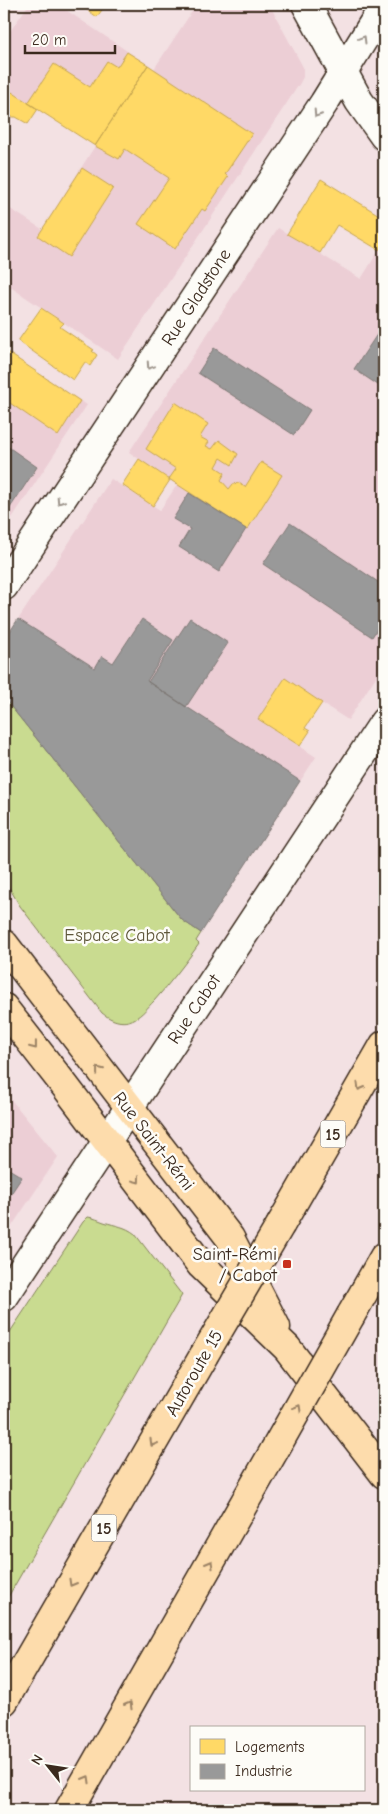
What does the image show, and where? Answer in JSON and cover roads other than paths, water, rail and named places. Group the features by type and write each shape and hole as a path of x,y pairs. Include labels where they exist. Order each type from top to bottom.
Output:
{"main road":[{"name":"Rue Saint-Rémi","path":"4,944 230,1238 287,1348"},
{"name":"Rue Saint-Rémi","path":"4,1008 201,1265 287,1348 384,1474"},
{"name":"Autoroute 15","path":"4,1701 384,1044"},
{"path":"70,1810 384,1256"}],"street":[{"path":"306,4 359,100 384,136"},
{"name":"Rue Gladstone","path":"4,586 343,72 384,6"},
{"name":"Rue Cabot","path":"4,1297 384,722"}],"place":[{"name":"Saint-Rémi / Cabot","path":"287,1264"}],"park label":[{"name":"Espace Cabot","path":"117,935"}]}
